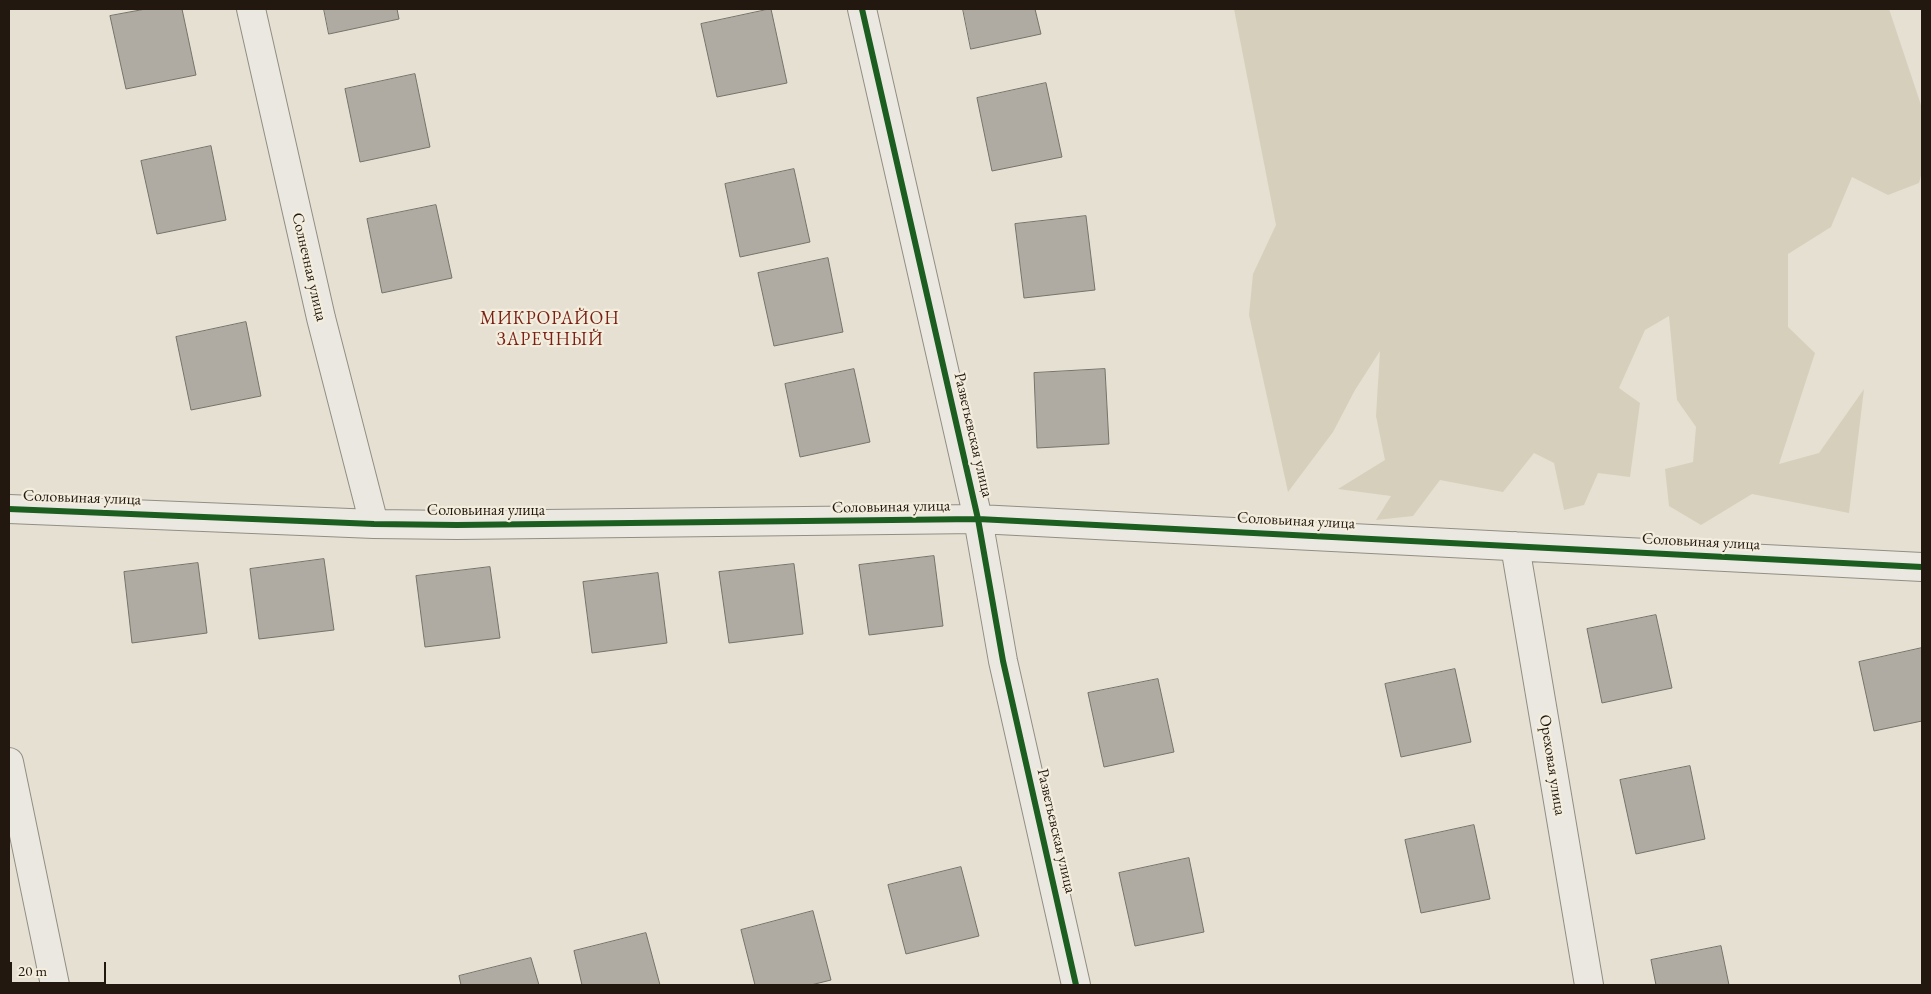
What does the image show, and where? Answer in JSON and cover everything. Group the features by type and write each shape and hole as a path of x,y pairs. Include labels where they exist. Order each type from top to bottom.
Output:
{"street":[{"name":"Солнечная улица","path":"251,9 320,318 374,524"},
{"name":"Разветьевская улица","path":"862,9 978,519 1004,661 1068,983"},
{"name":"Соловьиная улица","path":"9,509 374,524 457,525 978,519 1922,567"},
{"name":"Ореховая улица","path":"1515,546 1589,985"},
{"path":"9,762 55,985"}],"shaded area":[{"path":"1234,9 1889,9 1922,108 1922,172 1919,183 1888,195 1852,177 1831,227 1788,254 1788,327 1815,353 1779,464 1819,453 1864,389 1849,513 1752,494 1701,525 1669,506 1665,469 1693,462 1696,427 1677,400 1669,316 1645,330 1619,388 1640,403 1630,477 1598,473 1584,505 1564,510 1554,463 1534,453 1503,492 1440,480 1413,516 1376,520 1391,496 1338,489 1385,460 1376,416 1380,351 1355,390 1333,432 1288,492 1249,315 1253,274 1276,225"}],"building":[{"path":"146,9 182,9 196,75 126,89 110,16"},
{"path":"324,9 397,9 399,19 329,34"},
{"path":"771,9 787,83 717,97 701,24"},
{"path":"963,9 1035,9 1041,34 971,49"},
{"path":"415,74 430,147 360,162 345,89"},
{"path":"1046,83 1062,157 992,171 977,98"},
{"path":"211,146 226,220 157,234 141,161"},
{"path":"794,169 810,242 740,257 725,184"},
{"path":"436,205 452,278 382,293 367,219"},
{"path":"1086,216 1095,290 1024,298 1015,224"},
{"path":"828,258 843,332 774,346 758,273"},
{"path":"246,322 261,396 191,410 176,337"},
{"path":"854,369 870,442 800,457 785,384"},
{"path":"1105,369 1109,444 1037,448 1034,373"},
{"path":"934,556 943,626 869,635 859,565"},
{"path":"324,559 334,630 259,639 250,569"},
{"path":"198,563 207,633 132,643 124,572"},
{"path":"794,564 803,634 729,643 719,572"},
{"path":"490,567 500,638 425,647 416,576"},
{"path":"658,573 667,643 592,653 583,582"},
{"path":"1656,615 1672,688 1602,703 1587,629"},
{"path":"1922,648 1922,721 1874,731 1859,662"},
{"path":"1455,669 1471,742 1401,757 1385,684"},
{"path":"1158,679 1174,752 1104,767 1088,693"},
{"path":"1690,766 1705,839 1636,854 1620,780"},
{"path":"1474,825 1490,899 1421,913 1405,840"},
{"path":"1189,858 1204,932 1135,946 1119,873"},
{"path":"961,867 979,936 906,954 888,885"},
{"path":"813,911 831,980 811,985 755,985 741,930"},
{"path":"646,933 660,985 582,985 574,951"},
{"path":"1721,946 1729,985 1656,985 1651,960"},
{"path":"531,958 539,985 461,985 459,976"}],"cycle path":[{"path":"862,9 978,519 1003,661 1076,985"},
{"path":"9,509 374,524 457,525 978,519 1922,567"}],"district":[{"name":"МИКРОРАЙОН ЗАРЕЧНЫЙ","path":"550,329"}]}
